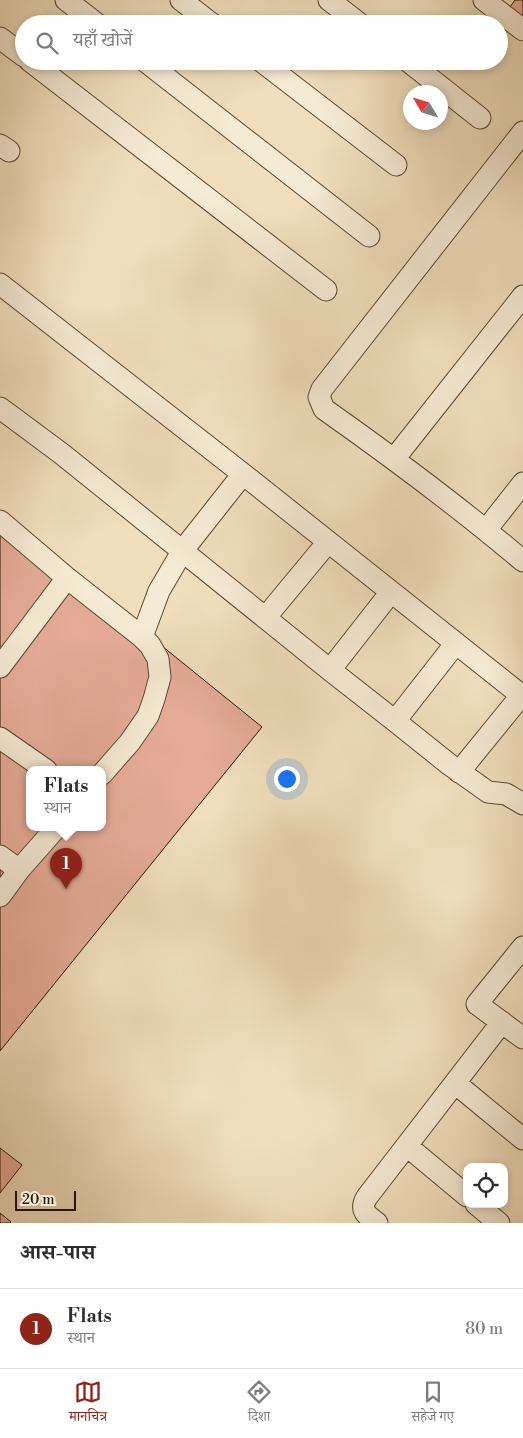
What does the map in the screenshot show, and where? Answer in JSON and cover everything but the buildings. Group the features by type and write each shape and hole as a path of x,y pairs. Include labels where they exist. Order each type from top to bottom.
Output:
{"street":[{"path":"66,0 85,15"},
{"path":"181,0 200,15"},
{"path":"329,0 348,15"},
{"path":"484,0 504,15"},
{"path":"508,18 523,30"},
{"path":"0,38 15,49"},
{"path":"42,70 326,290"},
{"path":"157,70 370,236"},
{"path":"273,70 396,165"},
{"path":"419,70 480,118"},
{"path":"523,132 322,390 319,397 324,409 394,459 523,561"},
{"path":"0,284 243,474 518,694 516,702 459,772"},
{"path":"394,459 523,296"},
{"path":"0,408 62,454 459,772 488,792 506,794 523,804"},
{"path":"142,636 159,591 183,550 243,474"},
{"path":"486,530 523,483"},
{"path":"0,521 67,578 142,636 158,659 160,677 148,716 130,742 106,769"},
{"path":"266,618 328,542"},
{"path":"0,666 67,578"},
{"path":"330,670 391,592"},
{"path":"396,721 456,643"},
{"path":"0,738 40,766"},
{"path":"0,896 19,870 53,831"},
{"path":"0,856 19,870"},
{"path":"523,947 477,1004 523,1038"},
{"path":"377,1223 363,1210 363,1203 502,1022"},
{"path":"455,1083 523,1139"},
{"path":"406,1146 463,1193"},
{"path":"481,1208 499,1223"}],"place":[{"name":"Flats","path":"66,889"}]}
